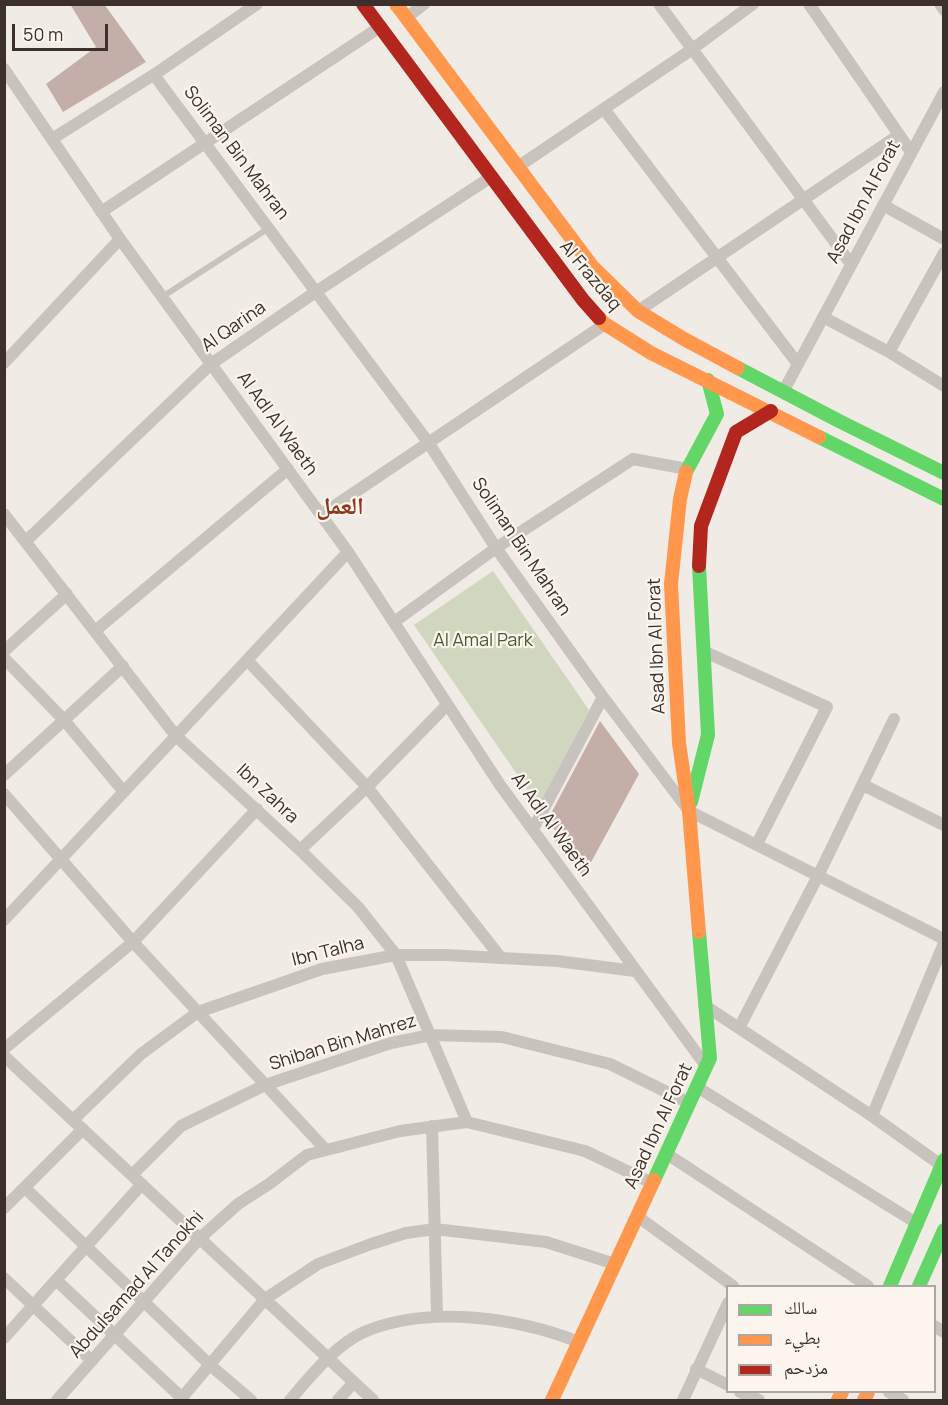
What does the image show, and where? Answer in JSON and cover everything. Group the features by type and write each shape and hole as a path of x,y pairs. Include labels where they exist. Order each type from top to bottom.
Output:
{"street":[{"path":"52,139 154,75 257,4"},
{"name":"Al Frazdaq","path":"363,4 583,300 605,324 651,353 944,499"},
{"name":"Al Frazdaq","path":"396,4 592,266 638,311 684,339 783,392 944,473"},
{"path":"406,18 424,4"},
{"path":"658,4 851,264"},
{"path":"519,166 691,50 753,4"},
{"path":"810,4 911,152"},
{"path":"940,4 944,10"},
{"path":"101,212 380,27"},
{"name":"Al Adl Al Waeth","path":"4,69 120,239 348,552 500,785 706,1066"},
{"name":"Soliman Bin Mahran","path":"154,75 428,442 496,548 603,697 689,811 944,941"},
{"name":"Asad Ibn Al Forat","path":"783,392 942,97"},
{"path":"604,109 798,364"},
{"path":"638,311 899,135"},
{"name":"Al Qarina","path":"26,541 211,364 490,177"},
{"path":"883,205 944,239"},
{"path":"6,358 120,239"},
{"path":"889,352 944,253"},
{"path":"823,317 889,352 944,386"},
{"path":"321,515 605,324"},
{"name":"Asad Ibn Al Forat","path":"552,1401 710,1058 689,811 679,743 670,584 680,499 687,469 717,414 708,380"},
{"name":"Asad Ibn Al Forat","path":"689,811 708,735 699,566 701,526 735,432 771,411"},
{"path":"394,622 496,548 633,459 687,469"},
{"path":"95,631 288,469"},
{"name":"Ibn Zahra","path":"4,514 9,529 26,541 176,736 257,809 358,907 396,956 467,1122"},
{"path":"4,920 348,552"},
{"path":"4,651 67,594"},
{"path":"703,651 827,707 757,844"},
{"path":"4,658 64,720 124,792"},
{"path":"247,660 367,787 501,958"},
{"path":"4,775 123,666"},
{"path":"533,829 603,697"},
{"path":"300,850 367,787 447,705"},
{"path":"740,1028 818,876 894,719"},
{"path":"863,784 944,825"},
{"path":"4,794 132,942 325,1149"},
{"path":"4,1049 132,942 257,809"},
{"path":"872,1116 944,941"},
{"name":"Ibn Talha","path":"73,1120 141,1054 198,1012 322,969 396,956 446,955 557,961 635,970"},
{"path":"704,1005 942,1162 891,1285"},
{"name":"Shiban Bin Mahrez","path":"132,1175 181,1126 265,1085 391,1043 431,1035 502,1037 610,1064 689,1103"},
{"path":"7,1063 83,1129 373,1401"},
{"path":"697,1087 918,1224"},
{"name":"Abdulsamad Al Tanokhi","path":"57,1401 199,1239 238,1204 307,1155 400,1131 467,1122 585,1151 652,1183"},
{"path":"432,1126 436,1316"},
{"path":"4,1208 83,1129"},
{"path":"667,1154 865,1285"},
{"path":"4,1338 142,1184"},
{"path":"25,1188 210,1365 251,1401"},
{"path":"637,1216 729,1285"},
{"path":"56,1280 181,1399 265,1299 318,1264 379,1241 406,1233 435,1229 546,1242 615,1264"},
{"path":"920,1285 944,1230"},
{"path":"4,1278 93,1360"},
{"path":"683,1401 726,1307"},
{"path":"290,1401 328,1358 362,1333 399,1321 436,1316 503,1322 550,1331 579,1342"},
{"path":"696,1370 726,1384"},
{"path":"338,1401 354,1382"},
{"path":"742,1393 759,1401"}],"lane":[{"path":"162,297 269,228"}],"green space":[{"name":"Al Amal Park","path":"493,571 589,710 539,806 414,625"}],"building":[{"path":"70,4 104,4 146,62 63,112 46,84 96,47"},
{"path":"600,721 639,774 583,877 555,841 560,836 547,821"}],"traffic: fast":[{"path":"738,368 944,473"},
{"path":"686,472 717,414 708,380"},
{"path":"819,437 944,499"},
{"path":"691,802 708,735 699,566"},
{"path":"654,1180 710,1058 699,932"},
{"path":"890,1285 944,1160"},
{"path":"919,1285 944,1230"}],"traffic: slow":[{"path":"396,4 592,266 638,311 738,368"},
{"path":"599,318 651,353 819,437"},
{"path":"686,472 680,499 671,584 679,743 689,811 699,932"},
{"path":"552,1400 654,1180"},
{"path":"838,1400 842,1393"},
{"path":"864,1400 868,1393"}],"traffic: jam":[{"path":"363,4 583,300 599,318"},
{"path":"699,566 701,526 736,432 771,411"}],"district":[{"name":"العمل","path":"340,507"}]}
